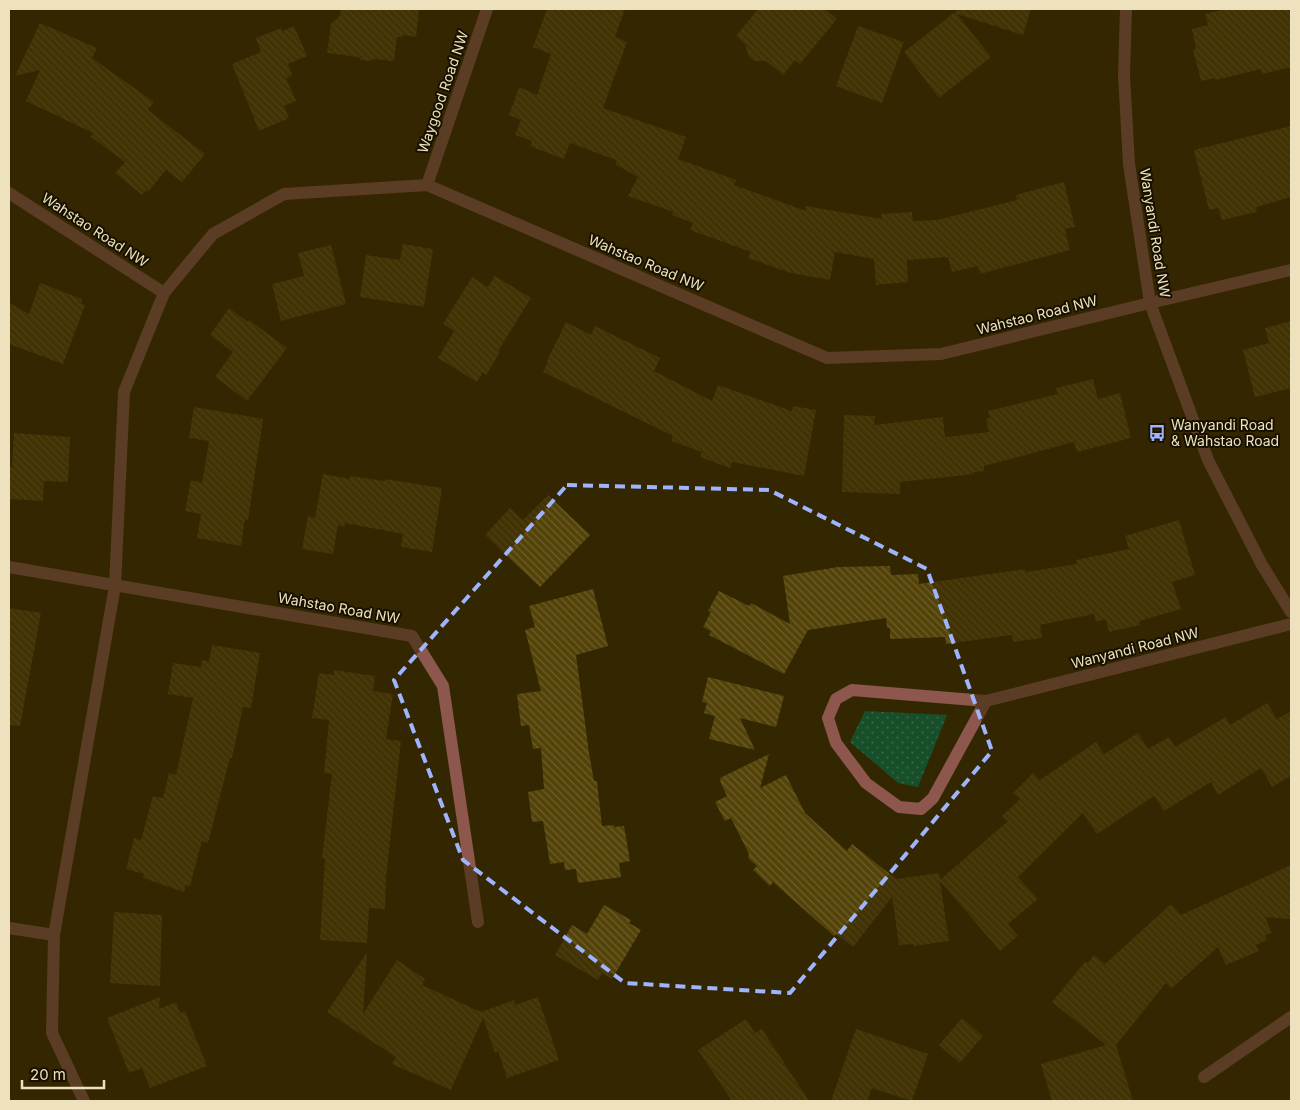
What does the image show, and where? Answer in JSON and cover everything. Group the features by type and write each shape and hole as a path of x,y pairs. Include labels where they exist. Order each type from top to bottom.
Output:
{"street":[{"name":"Waygood Road NW","path":"427,185 487,9"},
{"name":"Wanyandi Road NW","path":"1126,9 1124,75 1129,164 1150,302 1208,460 1262,564 1291,612"},
{"name":"Wahstao Road NW","path":"84,1101 52,1033 54,936 115,586 124,392 164,293 213,234 284,194 427,185 827,358 941,354 1150,302 1291,270"},
{"name":"Wahstao Road NW","path":"9,193 164,293"},
{"name":"Wahstao Road NW","path":"9,567 412,636 443,686 478,922"},
{"name":"Wanyandi Road NW","path":"986,701 933,798 921,809 899,807 866,783 836,743 828,718 836,699 852,690 986,701 1291,624"},
{"path":"9,928 54,936"},
{"path":"1204,1077 1291,1017"}],"highlighted area":[{"path":"567,485 769,490 927,569 992,751 790,993 625,983 463,860 394,680"}],"green space":[{"path":"865,711 947,715 918,787 898,783 850,742"}],"building":[{"path":"341,9 419,9 416,37 403,35 402,37 397,37 394,61 361,60 358,57 327,53 331,24 340,16"},
{"path":"547,9 625,9 615,37 627,42 603,108 686,137 678,159 736,180 734,185 806,211 806,206 882,219 881,214 912,212 913,221 937,220 1017,200 1016,195 1064,182 1075,227 1065,229 1070,250 980,274 978,266 952,272 948,257 907,260 908,282 876,285 874,259 835,252 830,280 791,273 748,258 751,252 690,230 693,223 672,215 673,212 628,196 638,177 616,165 616,160 570,143 564,159 530,146 532,141 515,135 521,120 509,115 519,87 537,95 551,54 533,47"},
{"path":"758,9 825,9 837,19 800,64 795,60 783,75 766,61 754,61 748,55 745,44 736,36"},
{"path":"957,9 1031,9 1023,35 957,14 991,57 939,98 904,52 956,13"},
{"path":"1226,9 1291,9 1291,67 1262,74 1261,69 1216,80 1215,78 1201,81 1193,50 1196,49 1192,29 1208,25 1205,14"},
{"path":"40,23 97,48 92,58 154,102 148,110 205,154 182,182 166,170 148,192 146,190 142,195 115,173 125,162 91,137 93,133 26,101 40,70 15,76"},
{"path":"294,26 307,56 288,64 292,76 286,78 296,101 284,106 289,118 259,131 232,64 261,52 256,38 281,28 283,31"},
{"path":"858,26 904,42 882,103 836,86"},
{"path":"1291,126 1291,197 1256,207 1257,212 1222,220 1218,208 1209,210 1194,150"},
{"path":"403,244 433,249 424,307 360,297 366,255 400,260"},
{"path":"331,245 346,304 281,321 272,284 304,276 298,253"},
{"path":"495,276 531,298 498,351 500,352 486,375 483,372 477,382 438,358 454,331 443,324 472,277 488,287"},
{"path":"40,283 82,299 81,303 85,305 63,364 9,344 9,303 29,314"},
{"path":"229,308 287,348 247,401 215,377 233,352 210,335"},
{"path":"1291,321 1291,388 1255,397 1243,350 1269,343 1265,328"},
{"path":"566,322 591,335 595,326 660,358 654,371 712,401 718,385 792,411 793,406 816,410 804,476 732,462 730,468 700,457 702,452 671,441 673,436 543,372"},
{"path":"1093,379 1098,399 1120,393 1131,438 1077,452 1074,442 984,466 984,471 974,472 974,474 900,482 900,494 842,492 844,415 875,416 874,425 943,417 945,437 989,432 986,419 990,418 988,411 1058,394 1056,388"},
{"path":"194,407 263,419 248,520 245,519 241,546 197,538 201,514 185,511 191,480 202,483 209,441 189,438"},
{"path":"14,433 70,437 68,482 44,481 43,501 9,499 9,467 12,467"},
{"path":"323,474 350,479 350,476 385,481 385,479 442,488 432,552 401,547 403,534 345,523 344,527 338,525 333,554 302,549 308,516 315,518"},
{"path":"548,495 590,535 540,587 485,535 510,508 523,520"},
{"path":"1179,520 1195,575 1172,582 1181,609 1139,621 1140,625 1109,632 1106,619 1096,622 1094,614 1040,625 1042,638 1013,642 1012,635 946,644 945,637 890,639 890,628 887,628 886,618 808,630 784,674 709,635 711,631 703,627 711,612 708,611 719,591 749,606 751,603 790,624 783,576 838,567 890,566 891,575 918,574 919,584 1025,569 1026,572 1077,564 1076,560 1129,549 1125,536"},
{"path":"593,589 608,646 576,655 589,753 594,781 597,781 602,826 624,826 630,861 619,863 621,877 578,883 576,869 565,870 564,862 550,864 543,821 532,822 528,792 544,789 541,748 533,749 529,725 521,726 517,694 541,691 525,630 535,627 529,606"},
{"path":"9,608 41,613 20,726 9,725"},
{"path":"212,645 260,653 251,708 243,707 232,758 230,758 208,843 202,841 190,886 186,885 184,892 143,878 144,874 126,869 134,838 141,840 153,796 163,798 169,773 176,775 193,698 168,694 173,663 201,667 202,660 209,662"},
{"path":"334,670 375,676 373,691 393,694 386,739 401,741 386,878 385,909 369,908 367,943 320,940 325,858 322,858 332,774 324,773 329,720 312,718 319,673 334,675"},
{"path":"708,677 784,696 776,727 740,718 755,750 709,739 715,716 704,713 707,703 702,702"},
{"path":"1267,703 1277,719 1291,711 1291,776 1272,787 1261,768 1218,795 1211,782 1164,811 1154,796 1097,834 1083,813 1018,877 1038,899 1008,924 1018,936 1000,951 940,881 949,941 914,946 914,944 899,945 892,897 853,947 836,934 834,936 773,882 770,886 753,870 757,866 748,858 749,854 731,818 725,821 715,802 727,796 720,778 769,754 760,788 786,775 805,813 847,851 852,844 896,879 939,873 940,880 1008,821 1002,816 1020,799 1013,793 1033,773 1040,780 1096,742 1104,754 1138,733 1148,749 1169,737 1175,747 1226,717 1230,725"},
{"path":"1291,865 1291,919 1265,917 1272,933 1265,935 1267,940 1256,945 1259,951 1226,965 1218,947 1171,989 1166,983 1116,1045 1133,1101 1052,1101 1041,1064 1106,1045 1052,1002 1085,962 1088,963 1094,955 1105,964 1171,904 1181,915"},
{"path":"604,905 631,920 629,923 641,930 612,979 602,973 598,980 555,955 572,925 587,934"},
{"path":"114,912 162,915 160,986 110,983"},
{"path":"367,952 363,1014 397,960 425,979 422,985 481,1012 514,1000 515,1005 538,997 559,1060 507,1078 498,1051 495,1053 483,1018 451,1090 392,1064 396,1057 327,1012"},
{"path":"160,997 159,1009 176,1002 180,1013 185,1011 207,1066 150,1088 142,1068 129,1073 107,1018"},
{"path":"962,1018 983,1036 960,1063 939,1045"},
{"path":"746,1019 755,1033 762,1029 809,1101 732,1101 698,1050"},
{"path":"856,1029 928,1054 912,1101 872,1088 867,1101 831,1101"}],"place":[{"name":"Wanyandi Road & Wahstao Road","path":"1157,433"}]}
